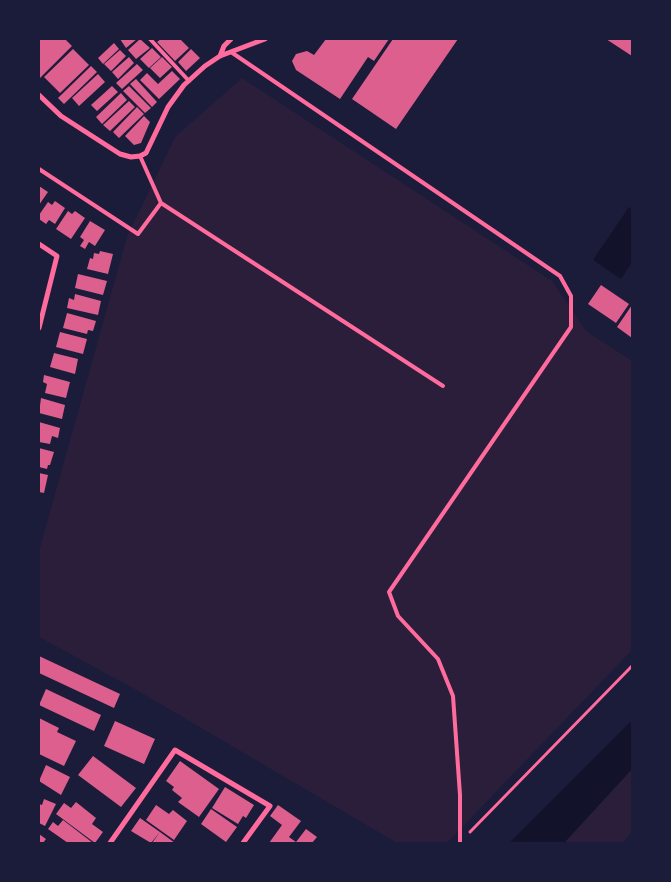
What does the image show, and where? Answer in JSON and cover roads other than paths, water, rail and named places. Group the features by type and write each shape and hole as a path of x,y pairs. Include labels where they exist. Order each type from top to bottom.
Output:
{"street":[{"path":"220,56 224,46 231,39"},
{"path":"39,94 60,116 120,154 132,157 140,156 146,153 168,107 189,81 220,56 265,39"},
{"path":"39,244 57,256 39,328"},
{"path":"110,843 175,750 270,806 243,843"}],"lane":[{"path":"150,39 189,81"},
{"path":"231,52 560,276 571,296 571,326 389,592 398,616 438,659 453,696 460,795 460,843"},
{"path":"140,156 161,203 444,386"},
{"path":"39,169 138,234 161,203"}]}
